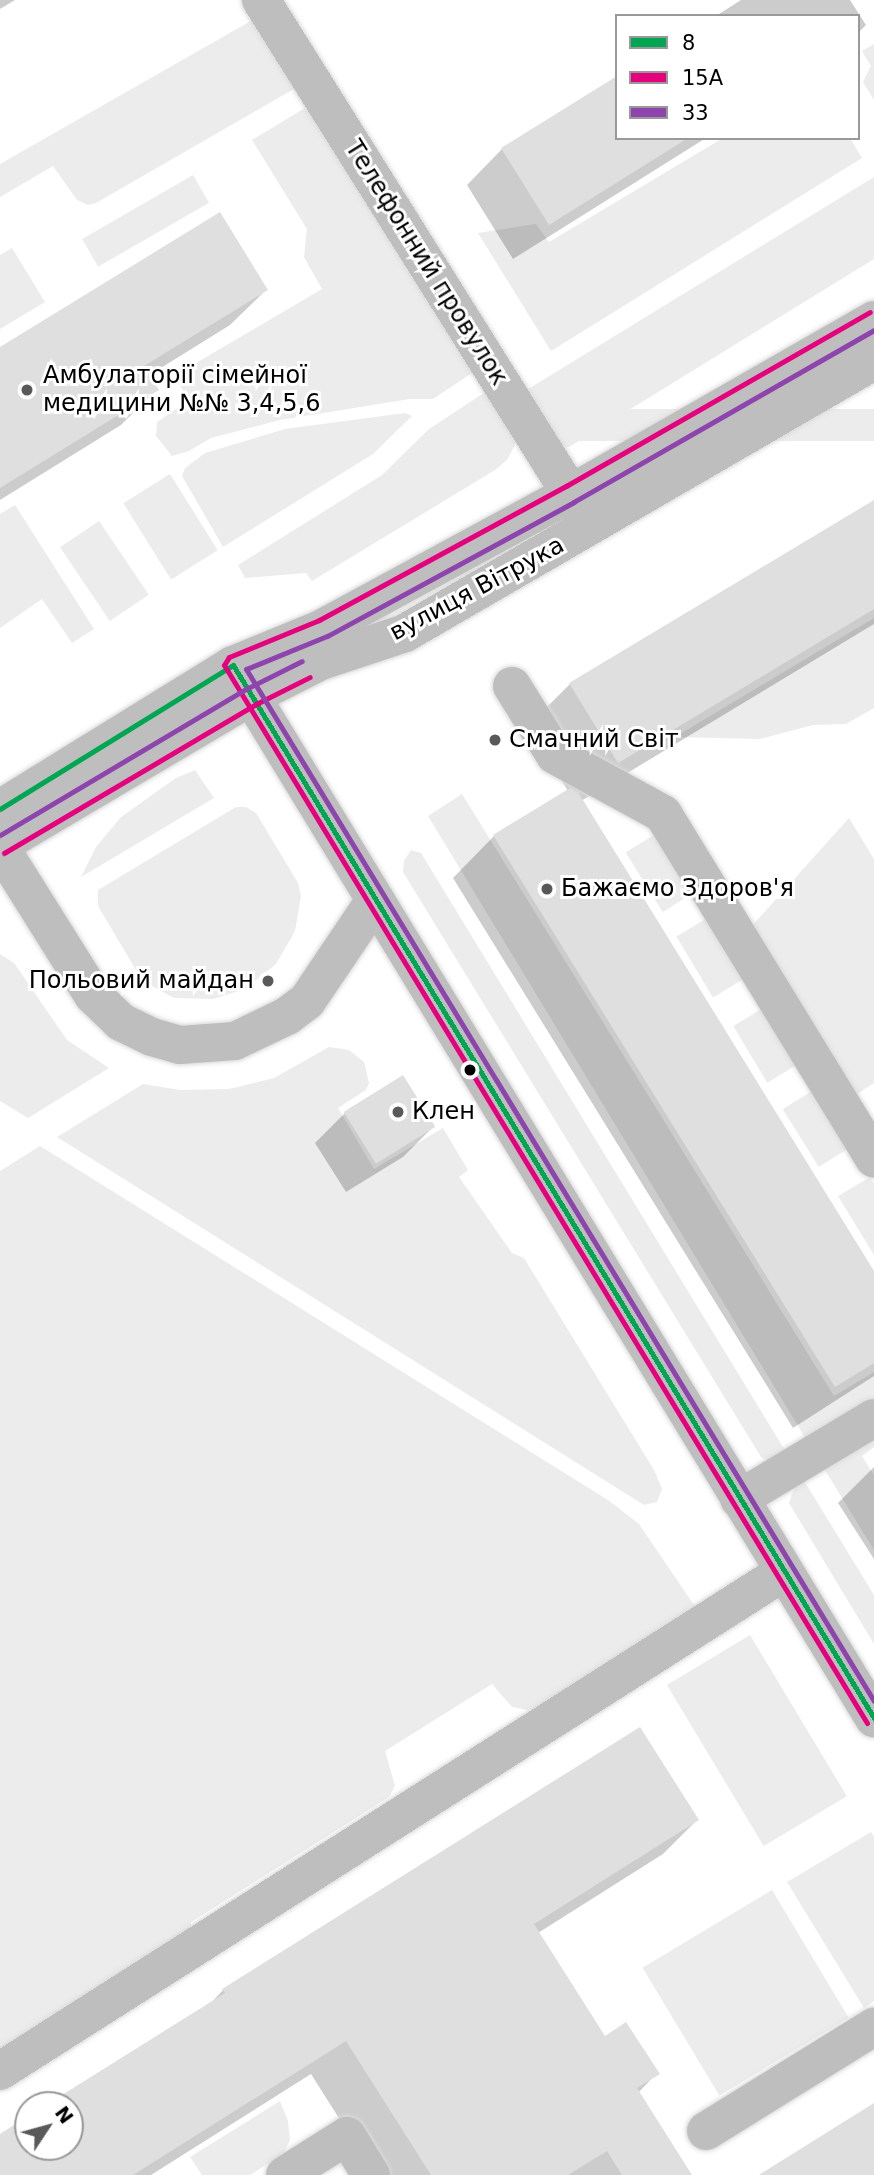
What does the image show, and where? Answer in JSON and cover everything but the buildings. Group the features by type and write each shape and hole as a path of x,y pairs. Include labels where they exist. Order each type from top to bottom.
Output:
{"street":[{"name":"Телефонний провулок","path":"261,0 591,527"},
{"name":"вулиця Вітрука","path":"0,846 242,680 323,628 570,494 874,320"},
{"name":"вулиця Вітрука","path":"0,809 242,680 321,661 405,633 874,361"},
{"path":"242,680 874,1718"},
{"path":"512,686 555,755 663,814 874,1158"},
{"path":"0,846 93,995 121,1022 152,1037 180,1045 234,1041 287,1016 307,1001 375,900"},
{"path":"739,1499 874,1418"},
{"path":"0,2071 784,1572"},
{"path":"706,2132 874,2027"},
{"path":"285,2175 347,2136 371,2175"}],"shaded area":[{"path":"256,18 299,86 96,203 88,205 77,200 53,166 0,197 0,164"},
{"path":"874,44 874,100 863,82 871,66 862,51"},
{"path":"310,105 478,369 433,399 410,399 280,420 211,438 189,451 172,456 156,436 157,422 189,400 174,376 322,289 304,257 307,229 252,140"},
{"path":"720,140 851,140 862,158 551,351 478,233 536,224 549,242"},
{"path":"193,175 209,203 98,267 82,239"},
{"path":"874,177 874,259 569,447 561,448 525,391"},
{"path":"12,248 45,302 0,329 0,255"},
{"path":"490,389 516,434 515,445 507,460 495,470 312,581 306,573 245,578 238,565 382,475 429,429"},
{"path":"509,409 874,409 874,441 509,441"},
{"path":"405,413 412,416 373,454 223,547 182,476 185,468 205,453 285,429"},
{"path":"170,474 218,550 171,579 123,503"},
{"path":"15,505 94,629 72,643 42,599 0,628 0,514"},
{"path":"99,521 149,595 110,621 60,547"},
{"path":"874,618 874,708 846,724 813,725 760,739 675,737"},
{"path":"195,770 214,798 81,877 96,847 121,817 176,778"},
{"path":"462,794 834,1396 874,1372 874,1403 809,1444 428,816"},
{"path":"236,807 246,807 256,813 298,883 301,896 295,931 276,964 245,989 213,999 174,998 150,985 139,975 98,906 98,890"},
{"path":"849,818 874,859 874,1083 854,1096 751,927"},
{"path":"657,833 694,892 663,912 626,853"},
{"path":"411,850 421,853 789,1457 769,1461 761,1457 403,872 404,861"},
{"path":"709,917 746,978 713,997 676,937"},
{"path":"0,954 14,963 67,1040 109,1068 28,1118 0,1101"},
{"path":"765,1007 799,1064 767,1083 733,1026"},
{"path":"329,1047 349,1050 364,1062 369,1083 366,1090 338,1108 374,1169 443,1128 468,1170 459,1177 512,1253 524,1258 654,1470 662,1489 657,1502 644,1505 57,1137 143,1084 180,1090 229,1089 274,1078"},
{"path":"815,1089 851,1147 819,1167 783,1109"},
{"path":"40,1146 608,1500 639,1524 696,1608 536,1707 527,1710 512,1707 492,1684 385,1751 395,1786 389,1797 191,1922 190,1939 0,2057 0,1171"},
{"path":"870,1177 874,1184 874,1255 838,1196"},
{"path":"874,1435 874,1447 862,1456 874,1475 874,1550 823,1467"},
{"path":"803,1479 874,1595 874,1644 789,1503 795,1485"},
{"path":"750,1635 847,1796 764,1846 667,1685"},
{"path":"871,1832 874,1837 874,2001 864,2008 787,1882"},
{"path":"772,1890 849,2018 719,2095 643,1968"},
{"path":"280,2101 288,2121 290,2140 283,2154 250,2175 202,2175 190,2157"}],"transit line":[{"name":"15A","path":"867,1723 224,665 229,657 319,620 566,486 870,312"},
{"name":"33","path":"874,330 574,502 327,636 246,669 874,1701"},
{"name":"33","path":"0,835 248,688 302,661"},
{"name":"8","path":"0,809 233,665 874,1718"},
{"name":"15A","path":"4,853 256,704 310,677"}],"place":[{"name":"Амбулаторії сімейної медицини №№ 3,4,5,6","path":"27,390"},
{"name":"Смачний Світ","path":"495,740"},
{"name":"Бажаємо Здоров'я","path":"547,889"},
{"name":"Польовий майдан","path":"268,981"},
{"name":"Клен","path":"398,1112"}]}
